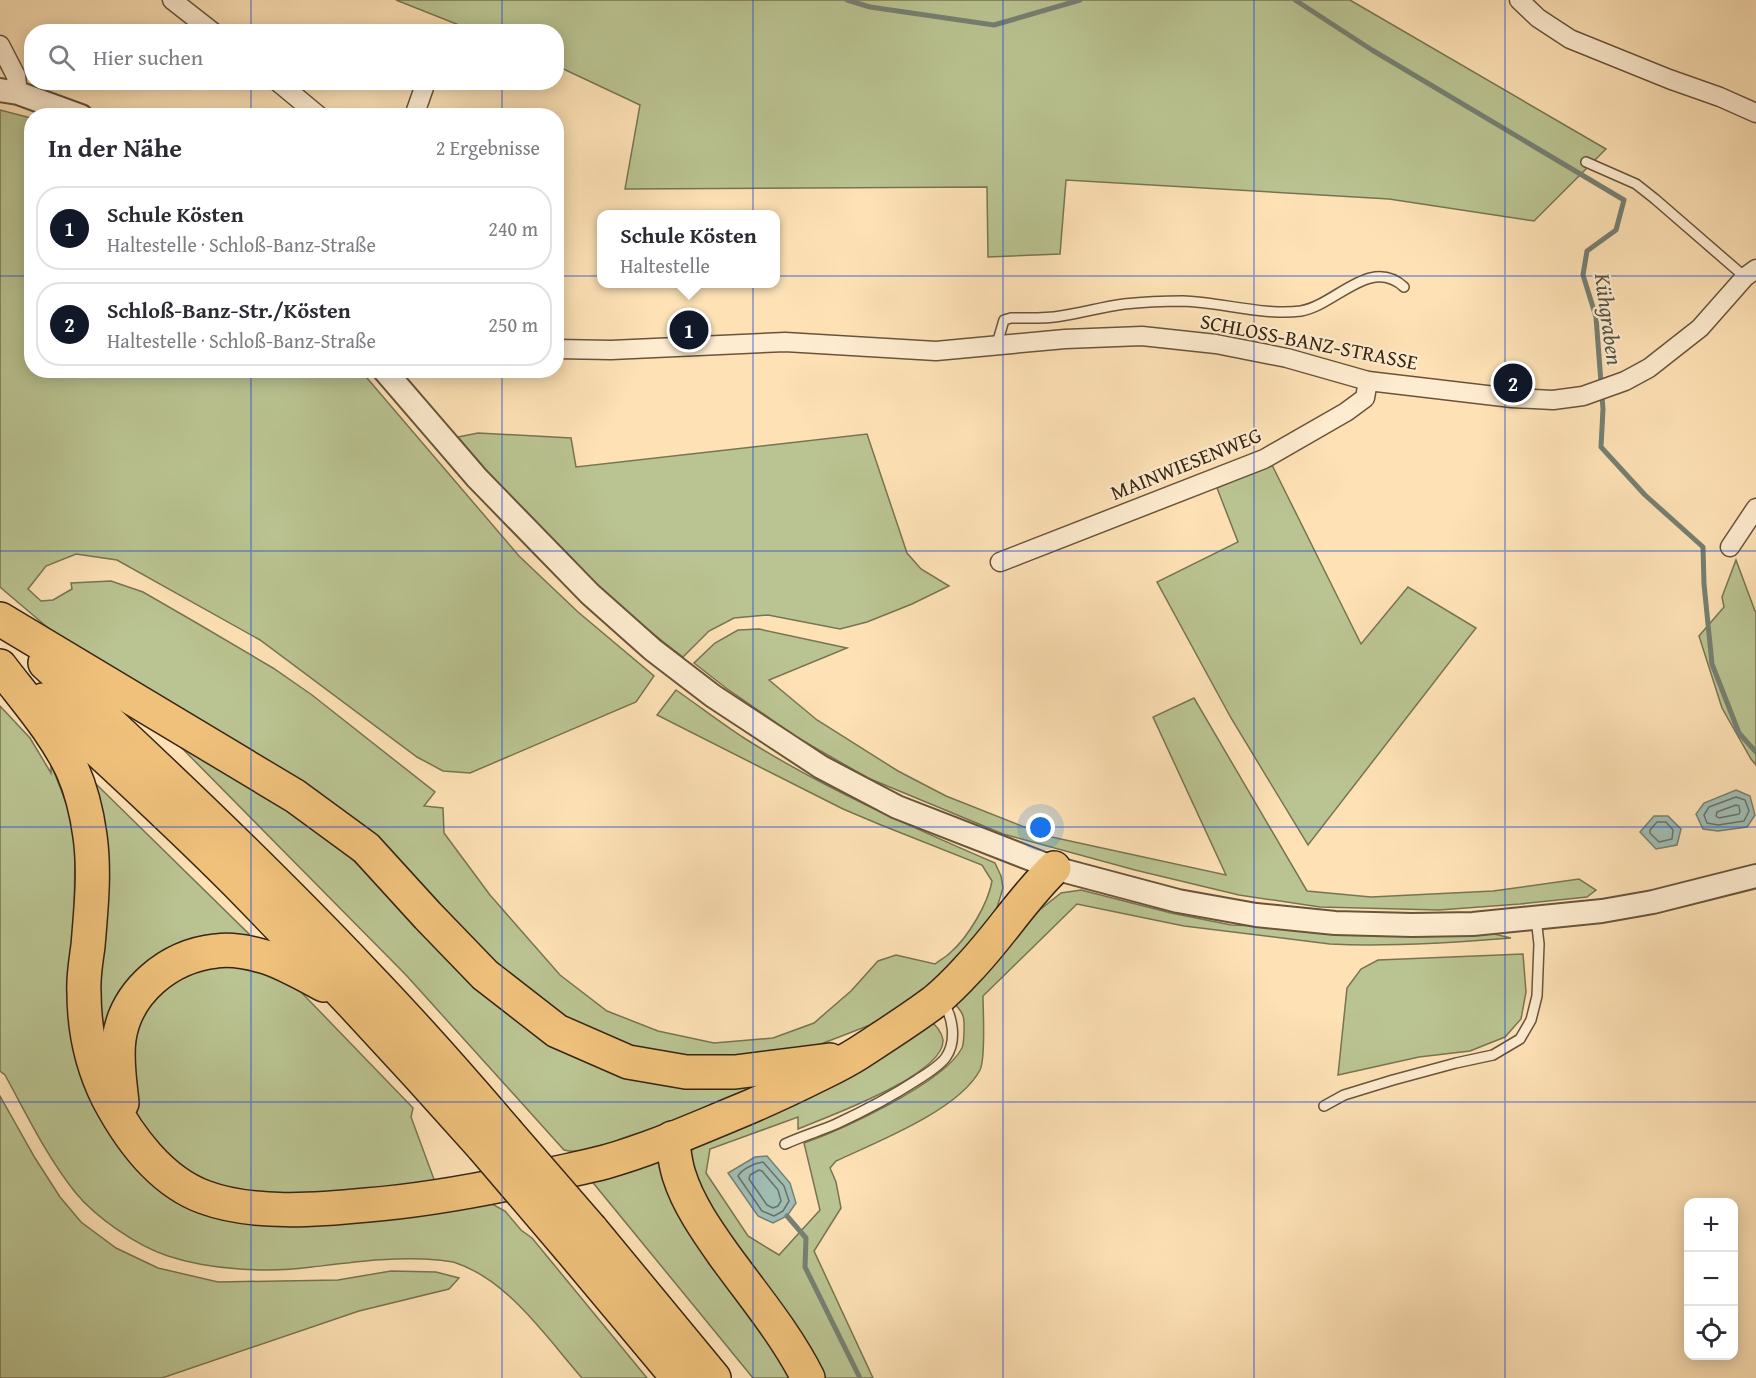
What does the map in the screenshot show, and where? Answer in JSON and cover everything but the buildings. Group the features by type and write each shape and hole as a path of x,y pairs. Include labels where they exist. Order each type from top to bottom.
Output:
{"highway":[{"path":"0,620 295,796 366,848 485,975 557,1031 628,1062 686,1072 735,1072 852,1057"},
{"path":"0,620 153,763 371,980 439,1053 495,1139"},
{"path":"0,660 126,776 219,866 344,994 495,1139 581,1239 714,1378"},
{"path":"0,666 36,712 62,751 76,780 86,813 93,857 90,923 83,989 86,1030 98,1074 108,1098 147,1156 173,1180 204,1197 243,1206 325,1209 390,1203 484,1189 606,1162 774,1097 852,1057 940,997 997,937 1033,888 1054,868"},
{"path":"123,1123 118,1060 119,1039 125,1016 149,981 166,968 190,957 218,951 241,952 264,956 344,994"},
{"path":"672,1138 679,1175 693,1207 708,1233 777,1326 808,1378"},
{"path":"581,1239 678,1378"}],"street":[{"path":"172,0 203,24"},
{"path":"1519,0 1538,18 1570,39 1669,79 1720,96 1756,113"},
{"path":"0,45 16,76 9,91 58,108"},
{"path":"288,90 309,108"},
{"path":"417,108 423,90"},
{"name":"SCHLOSS-BANZ-STRASSE","path":"564,349 611,350 785,342 936,351 1065,339 1142,336 1216,344 1287,358 1368,381 1512,398 1552,400 1583,396 1625,381 1649,368 1700,328 1751,273"},
{"path":"391,378 477,478 590,594 653,650 713,696 821,767 897,807 1054,868 1178,901 1256,915 1335,923 1412,925 1473,924 1602,911 1653,902 1756,876"},
{"name":"MAINWIESENWEG","path":"1000,562 1264,459 1346,412 1365,398 1368,381"},
{"path":"1731,547 1756,508"}],"lane":[{"path":"1586,162 1636,184 1719,255 1751,273"},
{"path":"996,347 1005,320 1011,318 1058,316 1123,304 1185,301 1298,311 1316,308 1363,280 1387,277 1395,279 1404,287"},
{"path":"1324,1106 1344,1095 1393,1080 1493,1055 1520,1039 1531,1020 1537,996 1539,944 1536,918"},
{"path":"785,1144 835,1125 894,1095 946,1058 952,1041 952,1023 940,997"}],"green space":[{"path":"396,0 1350,0 1606,149 1534,221 1389,199 1066,180 1060,254 988,257 987,187 625,189 640,105 564,69 564,24 456,24"},
{"path":"0,110 24,116 24,378 367,378 519,556 578,612 654,676 636,702 470,773 443,771 417,757 260,640 117,560 76,554 46,566 28,589 41,601 53,600 72,589 71,583 111,581 143,592 273,668 312,695 435,792 424,806 443,808 444,833 490,895 560,975 607,1011 658,1031 714,1043 773,1038 814,1023 851,991 878,961 896,955 935,964 947,955 964,938 976,919 986,900 992,881 982,865 843,809 657,715 676,690 744,738 835,790 995,863 1003,888 996,911 959,960 909,1001 870,1025 808,1049 693,1059 642,1051 553,1017 449,927 60,638 0,587"},
{"path":"478,433 571,438 576,467 867,434 907,553 921,569 949,586 867,622 840,629 768,615 734,618 709,631 683,657 621,607 564,554 509,497 458,437"},
{"path":"1271,463 1361,644 1408,587 1476,628 1308,845 1231,718 1157,582 1238,542 1217,488"},
{"path":"1736,560 1756,611 1756,765 1722,708 1699,636 1724,607 1722,597"},
{"path":"759,629 847,648 769,680 817,720 898,771 946,796 1047,836 1226,875 1153,717 1194,698 1307,891 1371,897 1493,891 1579,879 1596,890 1587,897 1439,910 1320,907 1239,895 1135,870 1003,834 868,778 798,738 694,663 715,643 738,630"},
{"path":"0,706 30,738 51,773 51,764 73,821 74,926 124,1153 143,1176 167,1196 205,1215 240,1221 492,1204 505,1211 521,1230 532,1238 647,1378 582,1378 509,1296 475,1271 454,1262 391,1259 277,1270 220,1267 184,1261 143,1245 105,1221 83,1202 55,1165 5,1075 0,1071"},
{"path":"169,735 238,772 343,851 390,893 514,1016 772,1081 682,1118 603,1146 579,1151 564,1150 406,975"},
{"path":"96,784 249,934 243,938 207,937 101,1043 91,785"},
{"path":"1081,890 1171,913 1231,925 1320,929 1481,931 1511,938 1421,944 1330,944 1184,926 1077,904 983,996 982,1064 969,1085 936,1111 916,1123 836,1161 830,1168 836,1182 841,1208 814,1251 873,1378 821,1378 728,1242 689,1164 692,1149 748,1125 931,1021 937,1027 943,1040 938,1053 925,1067 882,1093 798,1129 798,1117 710,1149 706,1173 748,1236 779,1255 820,1210 804,1143 842,1128 890,1104 935,1076 952,1062 962,1048 963,1042 964,1019 956,1005 960,995 1037,912 1061,893"},
{"path":"1523,954 1526,992 1521,1019 1505,1037 1470,1051 1419,1057 1338,1075 1347,988 1361,969 1378,960"},
{"path":"240,965 279,977 302,993 413,1108 411,1117 435,1182 344,1193 265,1195 216,1186 175,1164 142,1126 133,1105 133,1027 160,990 197,968"},
{"path":"0,1096 60,1197 81,1222 116,1248 158,1268 218,1282 338,1280 391,1271 436,1272 459,1278 449,1289 359,1311 162,1378 0,1378"},
{"path":"663,1155 796,1378 753,1378 590,1179"}],"water":[{"path":"1736,790 1750,796 1755,815 1747,827 1718,831 1703,829 1696,814 1704,803"},
{"path":"1654,816 1668,816 1681,829 1677,845 1656,849 1640,832"},
{"path":"767,1156 790,1183 796,1203 787,1216 773,1223 758,1216 728,1173 755,1157"}],"waterway":[{"name":"Kühgraben","path":"847,0 870,7 994,25 1080,0"},
{"name":"Kühgraben","path":"1295,0 1372,50 1624,200 1616,230 1587,251 1583,275 1596,317 1603,409 1601,447 1645,495 1703,547 1704,584 1712,664 1739,733 1756,752"},
{"path":"787,1216 806,1238 805,1267 860,1378"}],"place":[{"name":"Schule Kösten","path":"689,330"},
{"name":"Schloß-Banz-Str./Kösten","path":"1513,383"}]}
